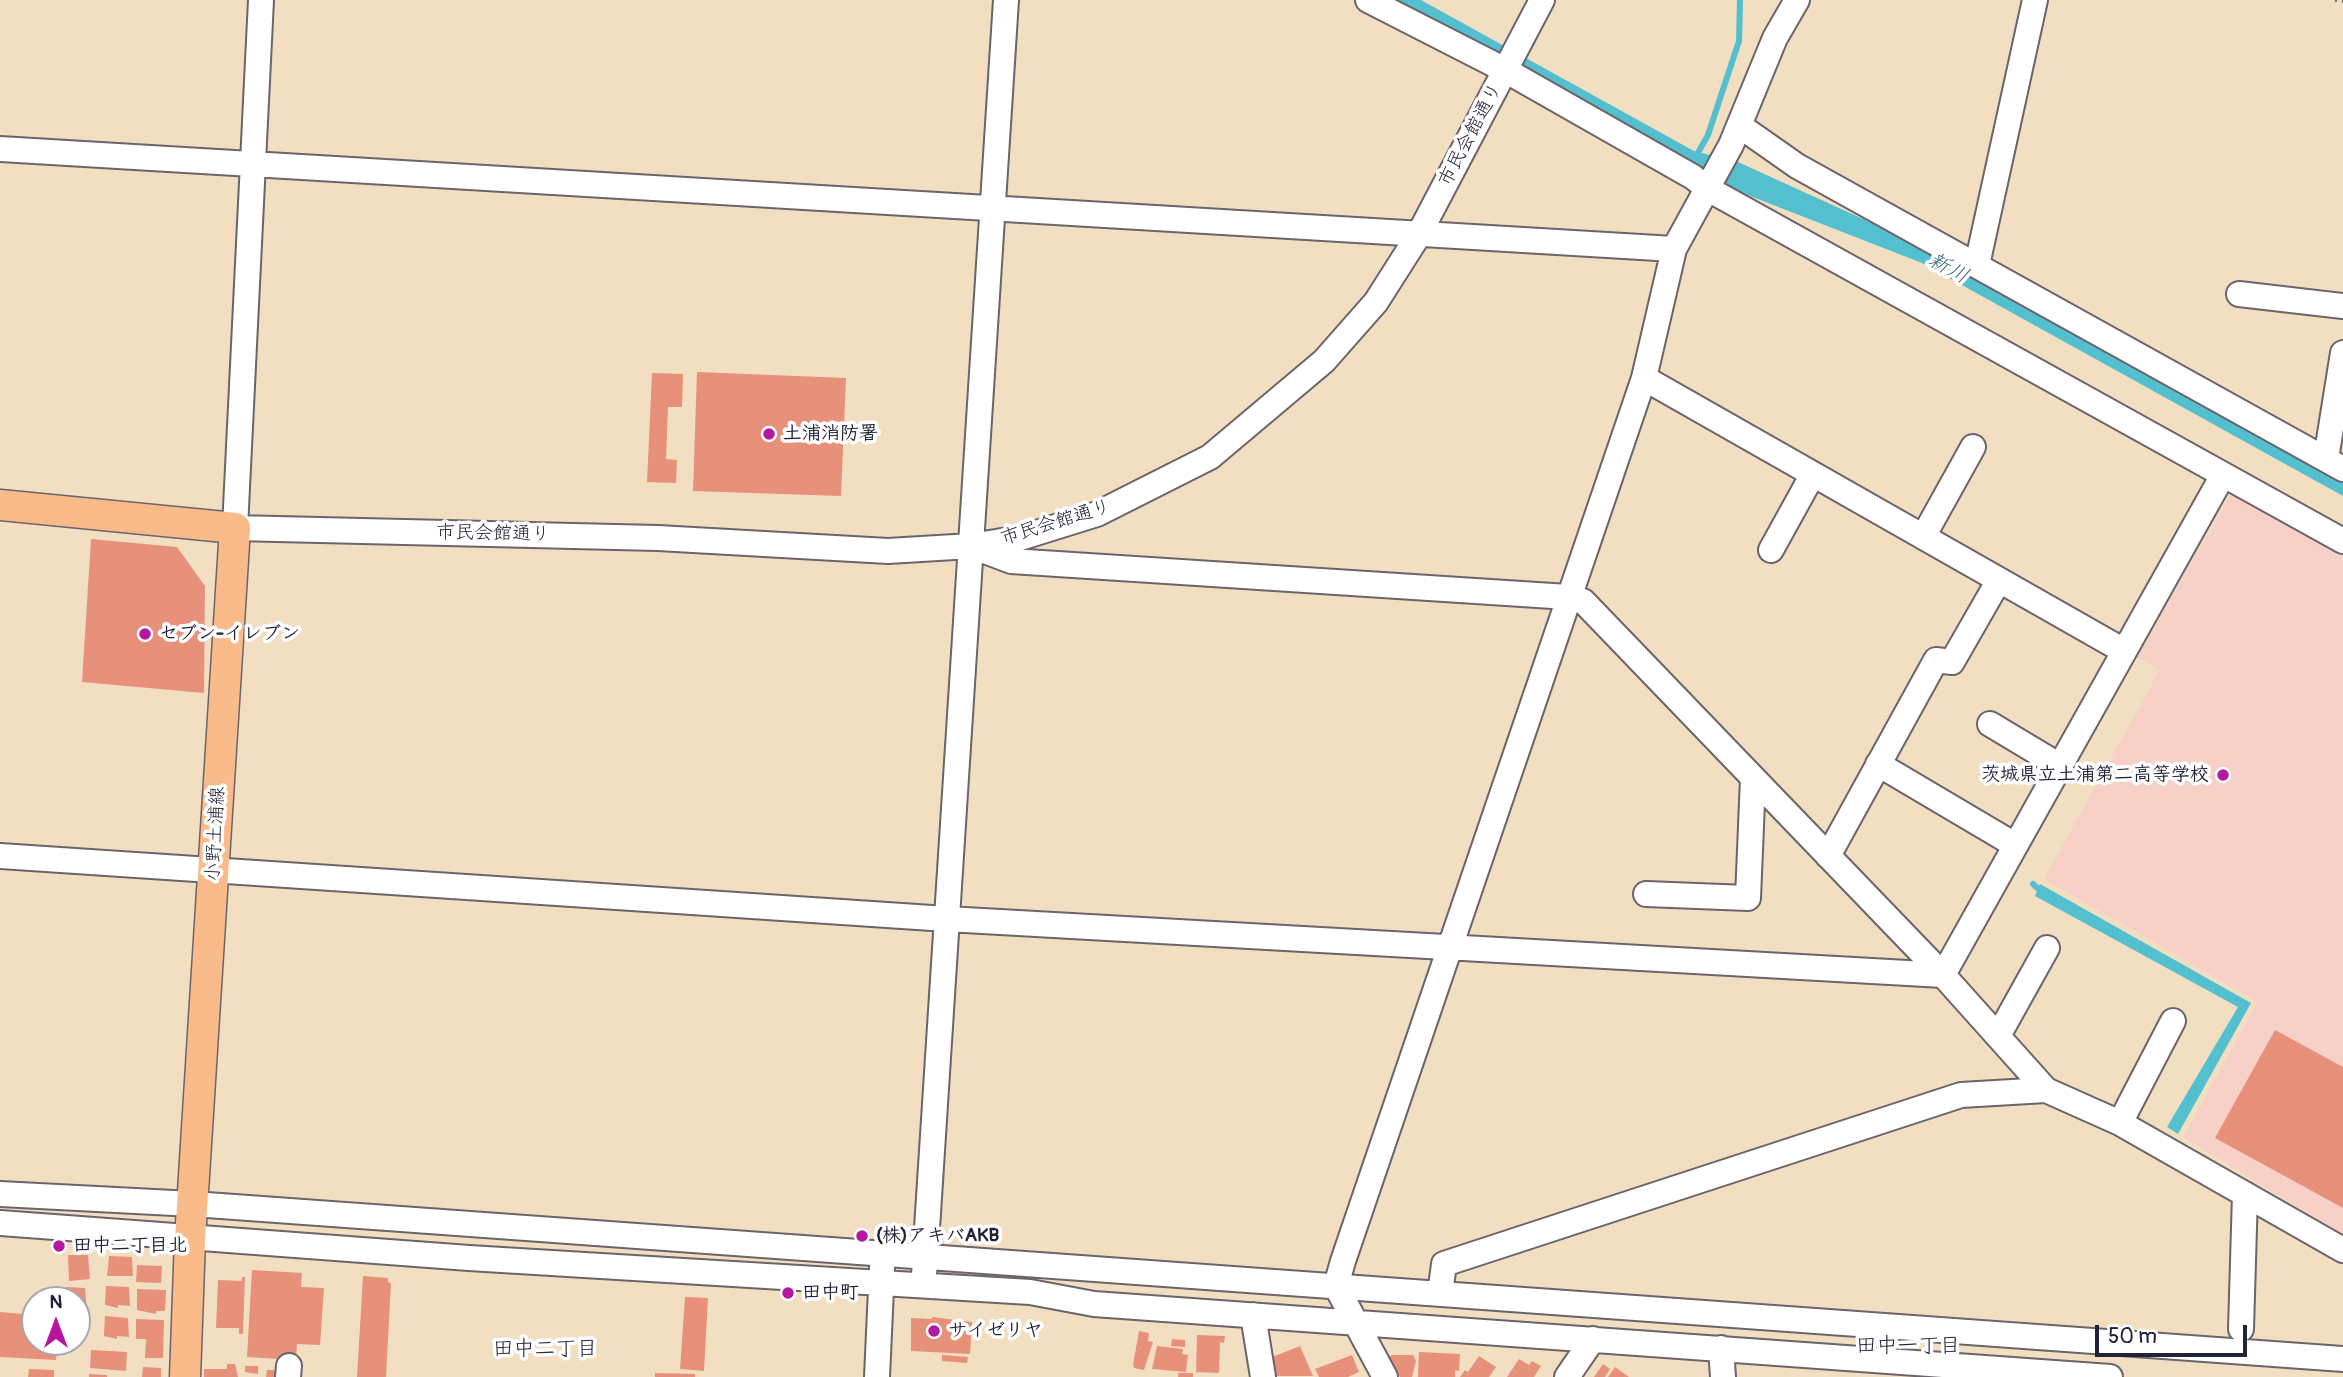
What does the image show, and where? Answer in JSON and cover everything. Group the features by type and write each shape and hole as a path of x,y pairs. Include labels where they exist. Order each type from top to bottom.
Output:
{"main road":[{"path":"0,505 235,528"},
{"name":"小野土浦線","path":"185,1377 190,1239 215,870 225,650 235,528"}],"street":[{"path":"235,528 261,0"},
{"path":"924,1286 1006,0"},
{"path":"1368,0 1505,70 1693,177 1710,183 2343,541"},
{"name":"市民会館通り","path":"235,528 658,538 888,551 971,546 1020,538 1097,514 1210,457 1324,361 1376,302 1418,236 1542,0"},
{"path":"1385,1377 1336,1286 1449,946 1644,378 1674,249 1735,135 1775,38 1797,0"},
{"path":"1977,265 2035,0"},
{"path":"1735,135 1797,166 2335,464 2343,358"},
{"path":"0,149 1418,236 1674,249"},
{"path":"2239,294 2343,306"},
{"path":"1644,378 2124,651"},
{"path":"1923,537 1973,447"},
{"path":"1770,550 1813,474"},
{"path":"1942,975 2223,475"},
{"path":"971,546 1011,561 1569,597 1583,601 1942,975 2046,1090 2120,1123 2343,1250"},
{"path":"1828,856 1936,660 1952,662 1999,580"},
{"path":"1990,723 2060,766"},
{"path":"1878,764 2015,845"},
{"path":"1646,894 1748,898 1753,778"},
{"path":"0,856 947,919 1942,975"},
{"path":"1998,1036 2047,948"},
{"path":"2120,1123 2173,1021"},
{"path":"1440,1294 1444,1264 1961,1095 2046,1090"},
{"path":"0,1194 193,1204 2343,1359"},
{"path":"2241,1329 2245,1194"},
{"path":"0,1223 190,1239 1030,1292 1094,1304 1721,1348 1928,1370 2110,1377"},
{"path":"877,1377 883,1255"},
{"path":"1254,1315 1263,1377"},
{"path":"1567,1377 1593,1339"},
{"path":"1721,1348 1723,1377"}],"path":[{"path":"2335,0 2343,1"}],"shaded area":[{"name":"茨城県立土浦第二高等学校","path":"2231,494 2343,555 2343,1235 2183,1137 2258,1002 2044,879 2160,670 2137,657"}],"water":[{"name":"新川","path":"1395,0 1421,0 1694,151 1738,162 1929,249 2343,477 2343,496 1922,263 1722,185"},
{"path":"2040,884 2251,1003 2178,1134 2167,1127 2238,1007 2035,896"}],"building":[{"name":"土浦消防署","path":"697,372 846,378 841,496 693,491"},
{"path":"652,373 683,374 682,407 668,407 666,459 677,460 676,483 647,482"},
{"name":"セブン-イレブン","path":"91,539 177,547 205,586 204,693 82,682"},
{"path":"2275,1030 2343,1067 2343,1208 2215,1138"},
{"path":"68,1255 88,1255 90,1279 69,1281"},
{"path":"109,1256 132,1257 133,1276 107,1276"},
{"path":"137,1265 162,1266 161,1283 136,1282"},
{"path":"252,1270 302,1273 301,1287 324,1288 320,1345 297,1344 296,1360 247,1357"},
{"path":"363,1276 388,1278 391,1283 386,1377 357,1377"},
{"path":"242,1277 245,1277 243,1334 239,1334 239,1328 216,1328 218,1280 242,1281"},
{"path":"106,1286 129,1287 130,1306 118,1305 118,1308 105,1305"},
{"path":"137,1289 166,1290 165,1311 156,1311 156,1314 137,1310"},
{"path":"685,1297 708,1298 704,1371 680,1369"},
{"path":"0,1312 21,1314 21,1356 56,1356 56,1360 0,1357"},
{"path":"105,1316 128,1318 129,1337 117,1336 117,1339 104,1336"},
{"path":"932,1317 972,1322 970,1354 911,1351 911,1318"},
{"path":"136,1319 164,1320 163,1358 145,1358 146,1339 136,1339"},
{"path":"1139,1331 1149,1333 1148,1341 1153,1342 1144,1370 1134,1368 1133,1365"},
{"path":"1197,1335 1225,1336 1224,1343 1220,1342 1219,1373 1196,1372"},
{"path":"1172,1339 1185,1340 1185,1347 1171,1346"},
{"path":"1157,1346 1183,1349 1182,1354 1188,1355 1186,1372 1152,1369"},
{"path":"1300,1346 1313,1376 1274,1376 1267,1359"},
{"path":"91,1350 127,1352 126,1371 90,1368"},
{"path":"1419,1352 1460,1354 1459,1371 1455,1370 1455,1377 1418,1377"},
{"path":"942,1355 968,1357 967,1363 942,1361"},
{"path":"1352,1355 1359,1372 1348,1377 1319,1377 1315,1369"},
{"path":"1392,1355 1413,1355 1416,1361 1412,1377 1400,1377 1388,1358"},
{"path":"1479,1356 1496,1367 1489,1377 1460,1377 1465,1370 1468,1372"},
{"path":"1519,1359 1529,1365 1532,1361 1541,1366 1534,1377 1507,1377"},
{"path":"227,1364 235,1364 238,1377 204,1377 204,1369 227,1369"},
{"path":"1603,1364 1610,1369 1605,1377 1594,1377"},
{"path":"245,1366 258,1366 258,1374 245,1372"},
{"path":"143,1367 161,1368 161,1377 142,1377"},
{"path":"1615,1367 1629,1377 1608,1377"},
{"path":"29,1369 54,1370 54,1377 28,1377"},
{"path":"267,1370 280,1370 279,1377 266,1377"},
{"path":"655,1373 695,1374 695,1377 655,1377"},
{"path":"1178,1373 1193,1373 1193,1377 1178,1377"},
{"path":"89,1374 107,1375 107,1377 89,1377"}],"waterway":[{"path":"1695,158 1708,135 1739,41 1740,0"},
{"path":"2033,884 2044,894"}],"place":[{"name":"土浦消防署","path":"769,434"},
{"name":"セブン-イレブン","path":"145,634"},
{"name":"茨城県立土浦第二高等学校","path":"2223,775"},
{"name":"(株)アキバAKB","path":"862,1236"},
{"name":"田中二丁目北","path":"59,1246"},
{"name":"田中町","path":"788,1293"},
{"name":"サイゼリヤ","path":"934,1331"}],"district":[{"name":"田中一丁目","path":"1908,1347"},
{"name":"田中二丁目","path":"545,1350"}]}
